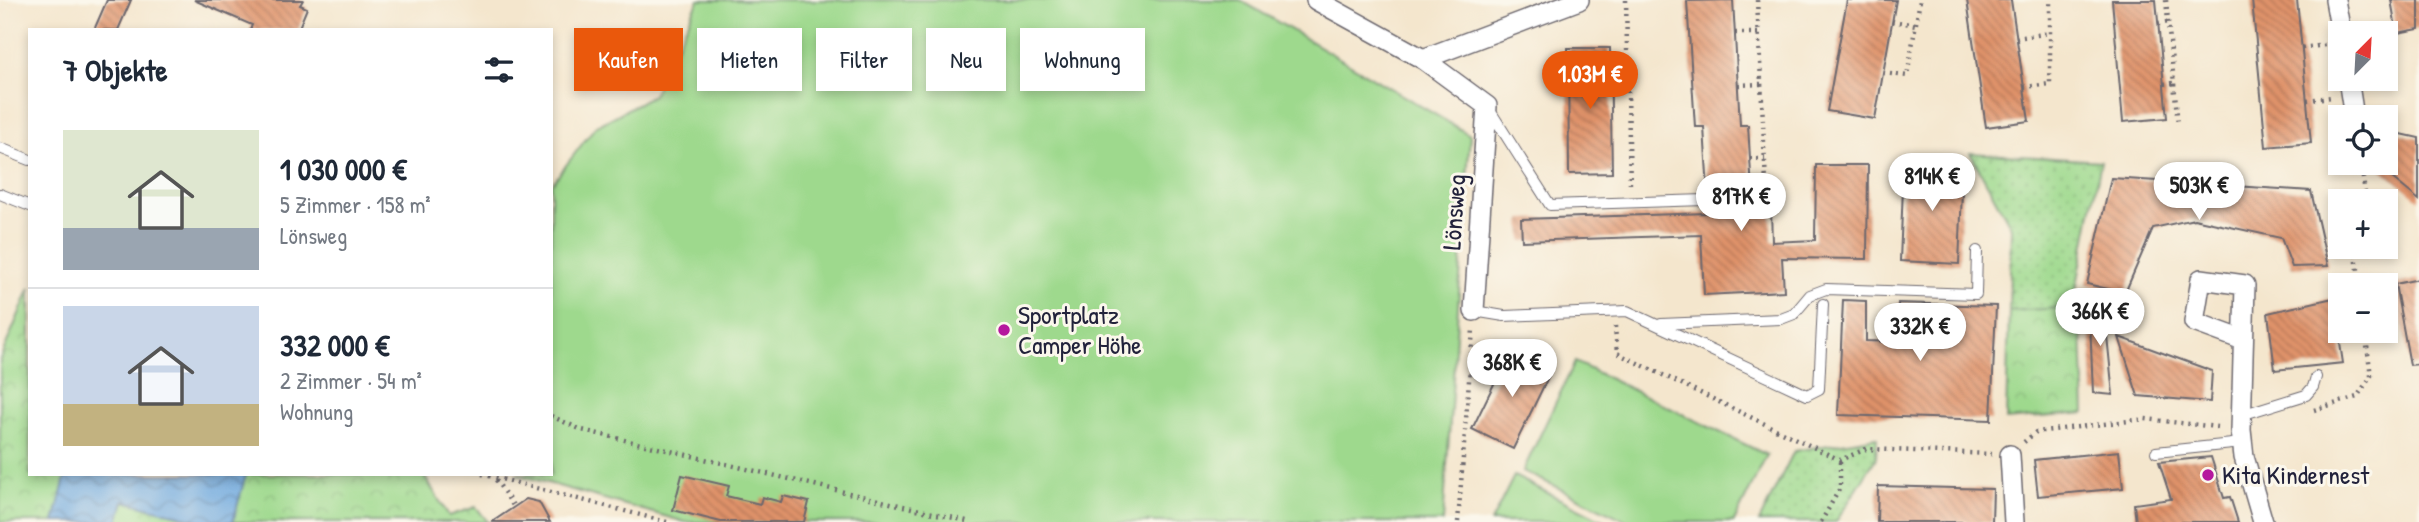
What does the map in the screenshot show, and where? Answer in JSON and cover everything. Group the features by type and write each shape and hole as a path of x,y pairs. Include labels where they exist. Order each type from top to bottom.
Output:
{"street":[{"path":"1316,0 1423,59 1487,106"},
{"path":"1423,59 1579,0"},
{"path":"2334,21 2335,0"},
{"name":"Lönsweg","path":"1474,311 1487,106"},
{"path":"2243,340 2241,430 2263,522"},
{"path":"2010,455 2014,522"}],"lane":[{"path":"1487,106 1550,205 1767,198"},
{"path":"0,148 28,159"},
{"path":"0,194 28,205"},
{"path":"1657,325 1781,319 1794,314 1810,295 1826,289 1976,293 1977,251"},
{"path":"1474,311 1504,316 1627,311 1807,395 1819,389 1823,304"},
{"path":"2156,452 2241,430 2306,395 2313,387 2316,377"}],"path":[{"path":"1626,0 1631,202"},
{"path":"1757,0 1767,198"},
{"path":"1883,73 1907,76 1920,0"},
{"path":"2024,87 2050,84 2050,0"},
{"path":"2166,0 2178,125"},
{"path":"1892,21 1916,25"},
{"path":"2158,24 2169,22"},
{"path":"1735,33 1759,33"},
{"path":"2016,38 2050,33"},
{"path":"2302,48 2328,41"},
{"path":"2164,84 2174,83"},
{"path":"1738,85 1761,85"},
{"path":"1750,159 1765,159"},
{"path":"1458,522 1474,311"},
{"path":"1614,311 1617,353 1840,460 1866,449 2010,455 2036,432 2145,419 2241,430"},
{"path":"2307,412 2357,397 2371,376 2367,343"},
{"path":"553,417 582,430 971,522"},
{"path":"1821,522 1840,488 1840,460"},
{"path":"487,476 667,522"},
{"path":"495,479 514,507"}],"green space":[{"name":"Sportplatz Camper Höhe","path":"699,0 1240,0 1470,135 1443,522 685,522 523,476 553,476 553,182 595,127 653,95 655,91 683,91 683,33"},
{"path":"1970,153 2101,161 2075,295 2081,307 2009,311 2011,227"},
{"path":"28,293 28,476 424,476 449,516 476,507 488,522 0,522 0,359"},
{"path":"2081,307 2085,413 2006,420 2009,311"},
{"path":"1575,362 1767,455 1734,522 1629,522 1523,471"},
{"path":"1877,437 1876,458 1836,522 1759,522 1794,451"},
{"path":"1514,476 1606,522 1491,522"}],"water":[{"path":"66,476 245,476 233,522 204,522 124,501 118,522 54,522"}],"building":[{"path":"107,0 131,0 119,28 95,28"},
{"path":"194,0 303,0 300,5 307,8 299,28 251,28 252,25"},
{"path":"1733,0 1740,125 1748,125 1752,191 1708,192 1704,127 1695,127 1687,1"},
{"path":"1847,0 1896,0 1875,119 1827,111"},
{"path":"1967,0 2011,0 2029,121 1986,127"},
{"path":"2112,0 2156,0 2167,118 2123,122"},
{"path":"2252,0 2297,0 2311,143 2266,147"},
{"path":"2391,0 2419,0 2419,29 2398,33 2398,21 2395,21"},
{"path":"1568,48 1610,48 1612,173 1569,174"},
{"path":"2398,133 2419,138 2419,200 2389,175 2398,175"},
{"path":"1904,163 1963,166 1959,264 1900,261"},
{"path":"1816,165 1868,165 1867,259 1782,258 1784,291 1704,295 1701,235 1522,241 1521,219 1709,213 1709,207 1752,206 1753,211 1771,210 1772,242 1815,240"},
{"path":"2111,178 2311,191 2328,266 2292,267 2281,238 2194,219 2153,228 2125,293 2087,284"},
{"path":"2419,279 2419,364 2410,365 2398,300 2398,283"},
{"path":"2103,296 2113,395 2093,393 2089,297"},
{"path":"2328,299 2328,343 2340,343 2343,363 2275,370 2268,313"},
{"path":"1843,300 1866,301 1866,341 1896,342 1898,303 1996,306 1991,420 1838,415"},
{"path":"2119,337 2212,371 2210,402 2138,396"},
{"path":"1511,349 1552,369 1513,449 1472,429"},
{"path":"2119,451 2123,488 2038,496 2034,460"},
{"path":"2211,457 2224,498 2230,497 2238,522 2136,522 2134,504 2171,499 2159,462"},
{"path":"682,475 729,486 726,496 760,504 762,497 781,502 783,496 809,502 804,522 721,522 673,510"},
{"path":"1878,486 1993,489 1992,522 1877,522"},
{"path":"526,499 539,502 550,522 492,522"}],"place":[{"name":"Sportplatz Camper Höhe","path":"1004,330"},
{"name":"Kita Kindernest","path":"2208,475"}]}
